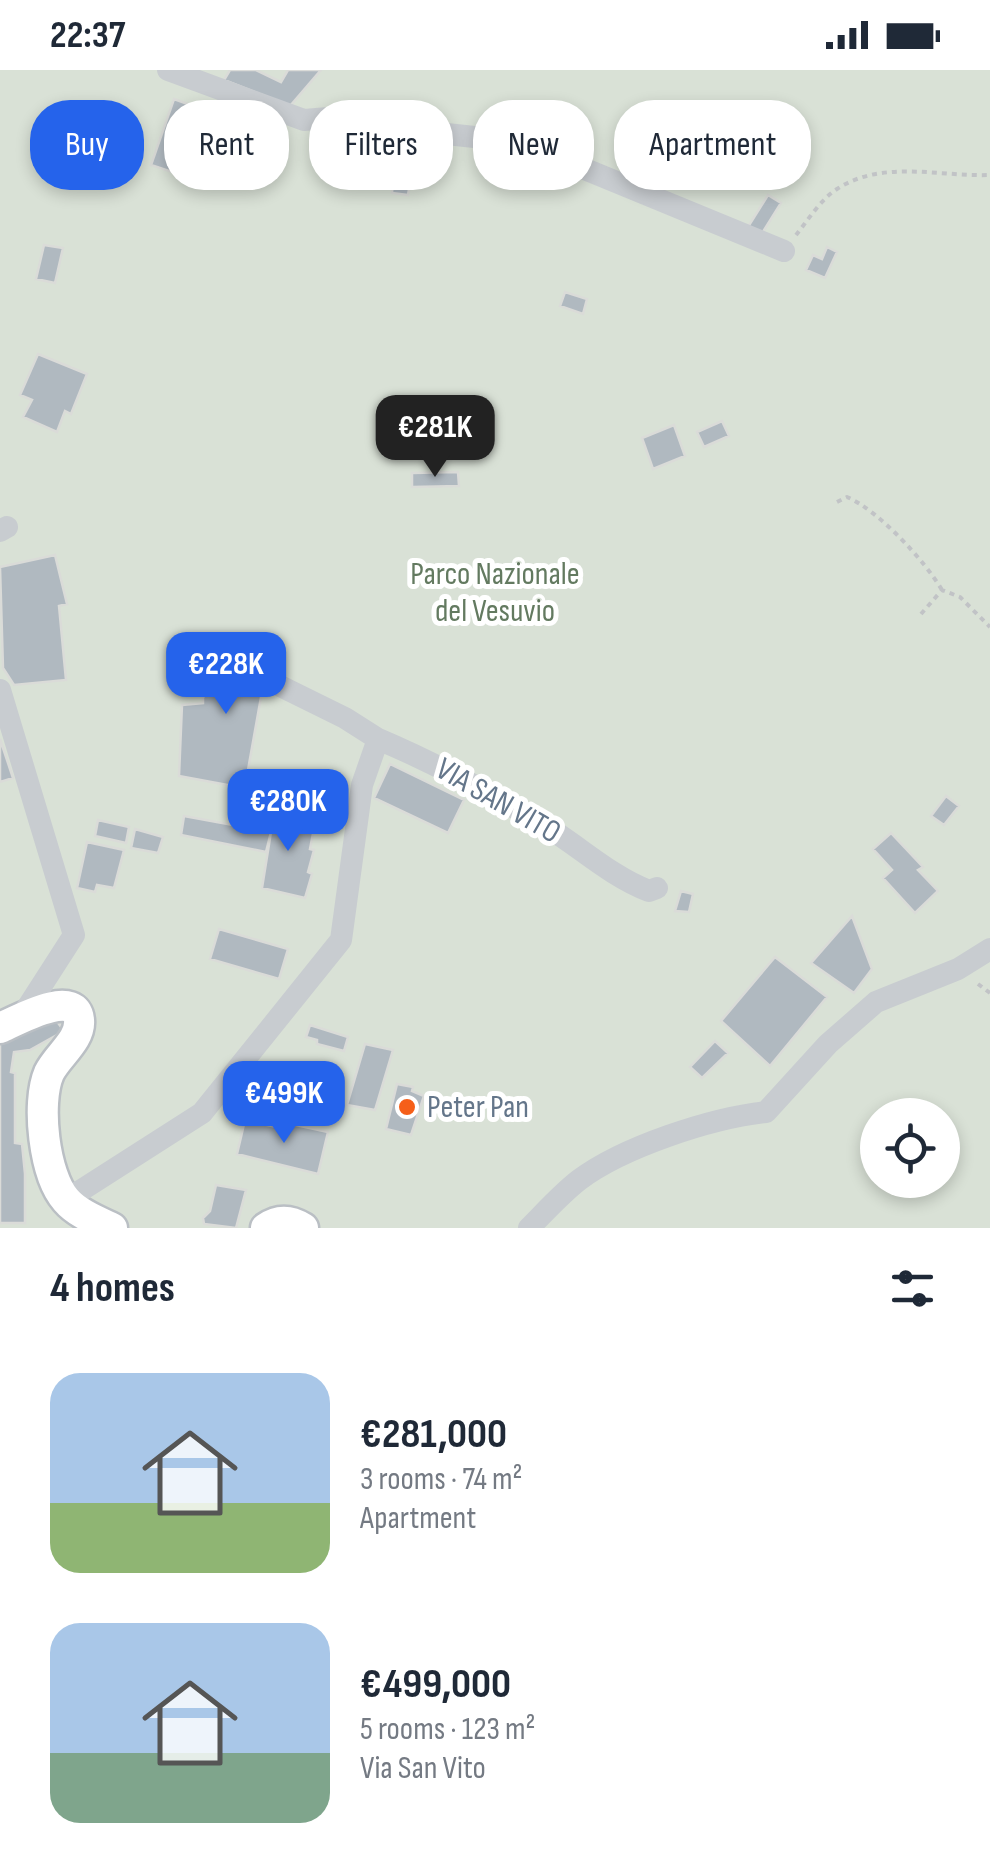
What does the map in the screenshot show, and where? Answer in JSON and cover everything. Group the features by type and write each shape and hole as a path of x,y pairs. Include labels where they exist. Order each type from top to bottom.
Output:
{"street":[{"path":"168,70 304,120 353,116 428,132 493,139 541,151 784,250"},
{"name":"VIA SAN VITO","path":"270,681 546,826 632,884 649,891 656,888"},
{"path":"0,690 74,936 10,1024"},
{"path":"66,1200 202,1113 341,940 362,785 378,739"},
{"path":"528,1228 579,1180 634,1148 739,1115 766,1112 828,1044 876,1002 958,969 990,949"},
{"path":"10,1024 67,1004 79,1016 73,1039 49,1073 44,1090 47,1154 66,1200 112,1228"},
{"path":"266,1228 274,1222 288,1221 303,1228"}],"path":[{"path":"784,250 835,190 867,175 921,170 990,175"},
{"path":"837,502 847,498 867,506 929,568 942,590 960,596 990,626"},
{"path":"920,614 942,590"}],"green space":[{"name":"Parco Nazionale del Vesuvio","path":"0,70 990,70 990,1228 0,1228"}],"building":[{"path":"230,70 256,70 281,82 288,70 321,70 290,106 289,100 275,100 224,80"},
{"path":"164,128 164,169 151,165"},
{"path":"392,190 409,190 408,195"},
{"path":"768,195 781,203 761,235 746,230"},
{"path":"44,245 63,248 55,283 36,279"},
{"path":"827,247 837,252 825,278 806,270 813,255 822,259"},
{"path":"565,292 587,299 583,314 560,306"},
{"path":"38,354 87,374 71,414 65,411 57,432 23,417 32,400 20,395"},
{"path":"722,421 729,436 704,447 697,432"},
{"path":"674,425 685,456 653,469 642,438"},
{"path":"458,472 459,486 412,487 412,473"},
{"path":"55,555 67,604 59,606 66,680 14,685 3,668 0,567"},
{"path":"224,634 271,641 243,798 231,797 233,786 179,776 182,705 203,703 219,665"},
{"path":"0,739 13,778 0,782"},
{"path":"390,764 464,800 448,833 374,798"},
{"path":"946,796 959,806 944,825 931,816"},
{"path":"261,810 315,823 308,872 312,874 305,898 262,888 271,832 257,829"},
{"path":"184,816 271,832 266,852 181,835"},
{"path":"98,820 129,827 126,843 95,836"},
{"path":"135,829 163,837 158,853 131,848"},
{"path":"891,833 923,867 918,870 938,891 915,913 883,878 892,870 873,849"},
{"path":"87,842 124,850 114,888 97,885 95,892 77,888"},
{"path":"681,891 693,894 689,912 675,911"},
{"path":"852,916 872,969 854,993 811,963"},
{"path":"219,929 288,949 279,979 210,959"},
{"path":"775,957 827,997 770,1066 721,1021"},
{"path":"56,1020 64,1031 30,1050 14,1052 11,1072 15,1073 15,1143 22,1144 25,1223 0,1223 0,1038"},
{"path":"310,1025 348,1037 344,1051 306,1037"},
{"path":"715,1041 728,1053 702,1078 690,1067"},
{"path":"365,1044 393,1050 375,1110 347,1105"},
{"name":"Peter Pan","path":"397,1084 413,1087 412,1091 424,1096 411,1135 386,1129"},
{"path":"245,1120 289,1130 291,1124 328,1132 318,1174 237,1154"},
{"path":"216,1185 246,1190 236,1228 204,1224"}],"place":[{"name":"Peter Pan","path":"407,1107"}]}
